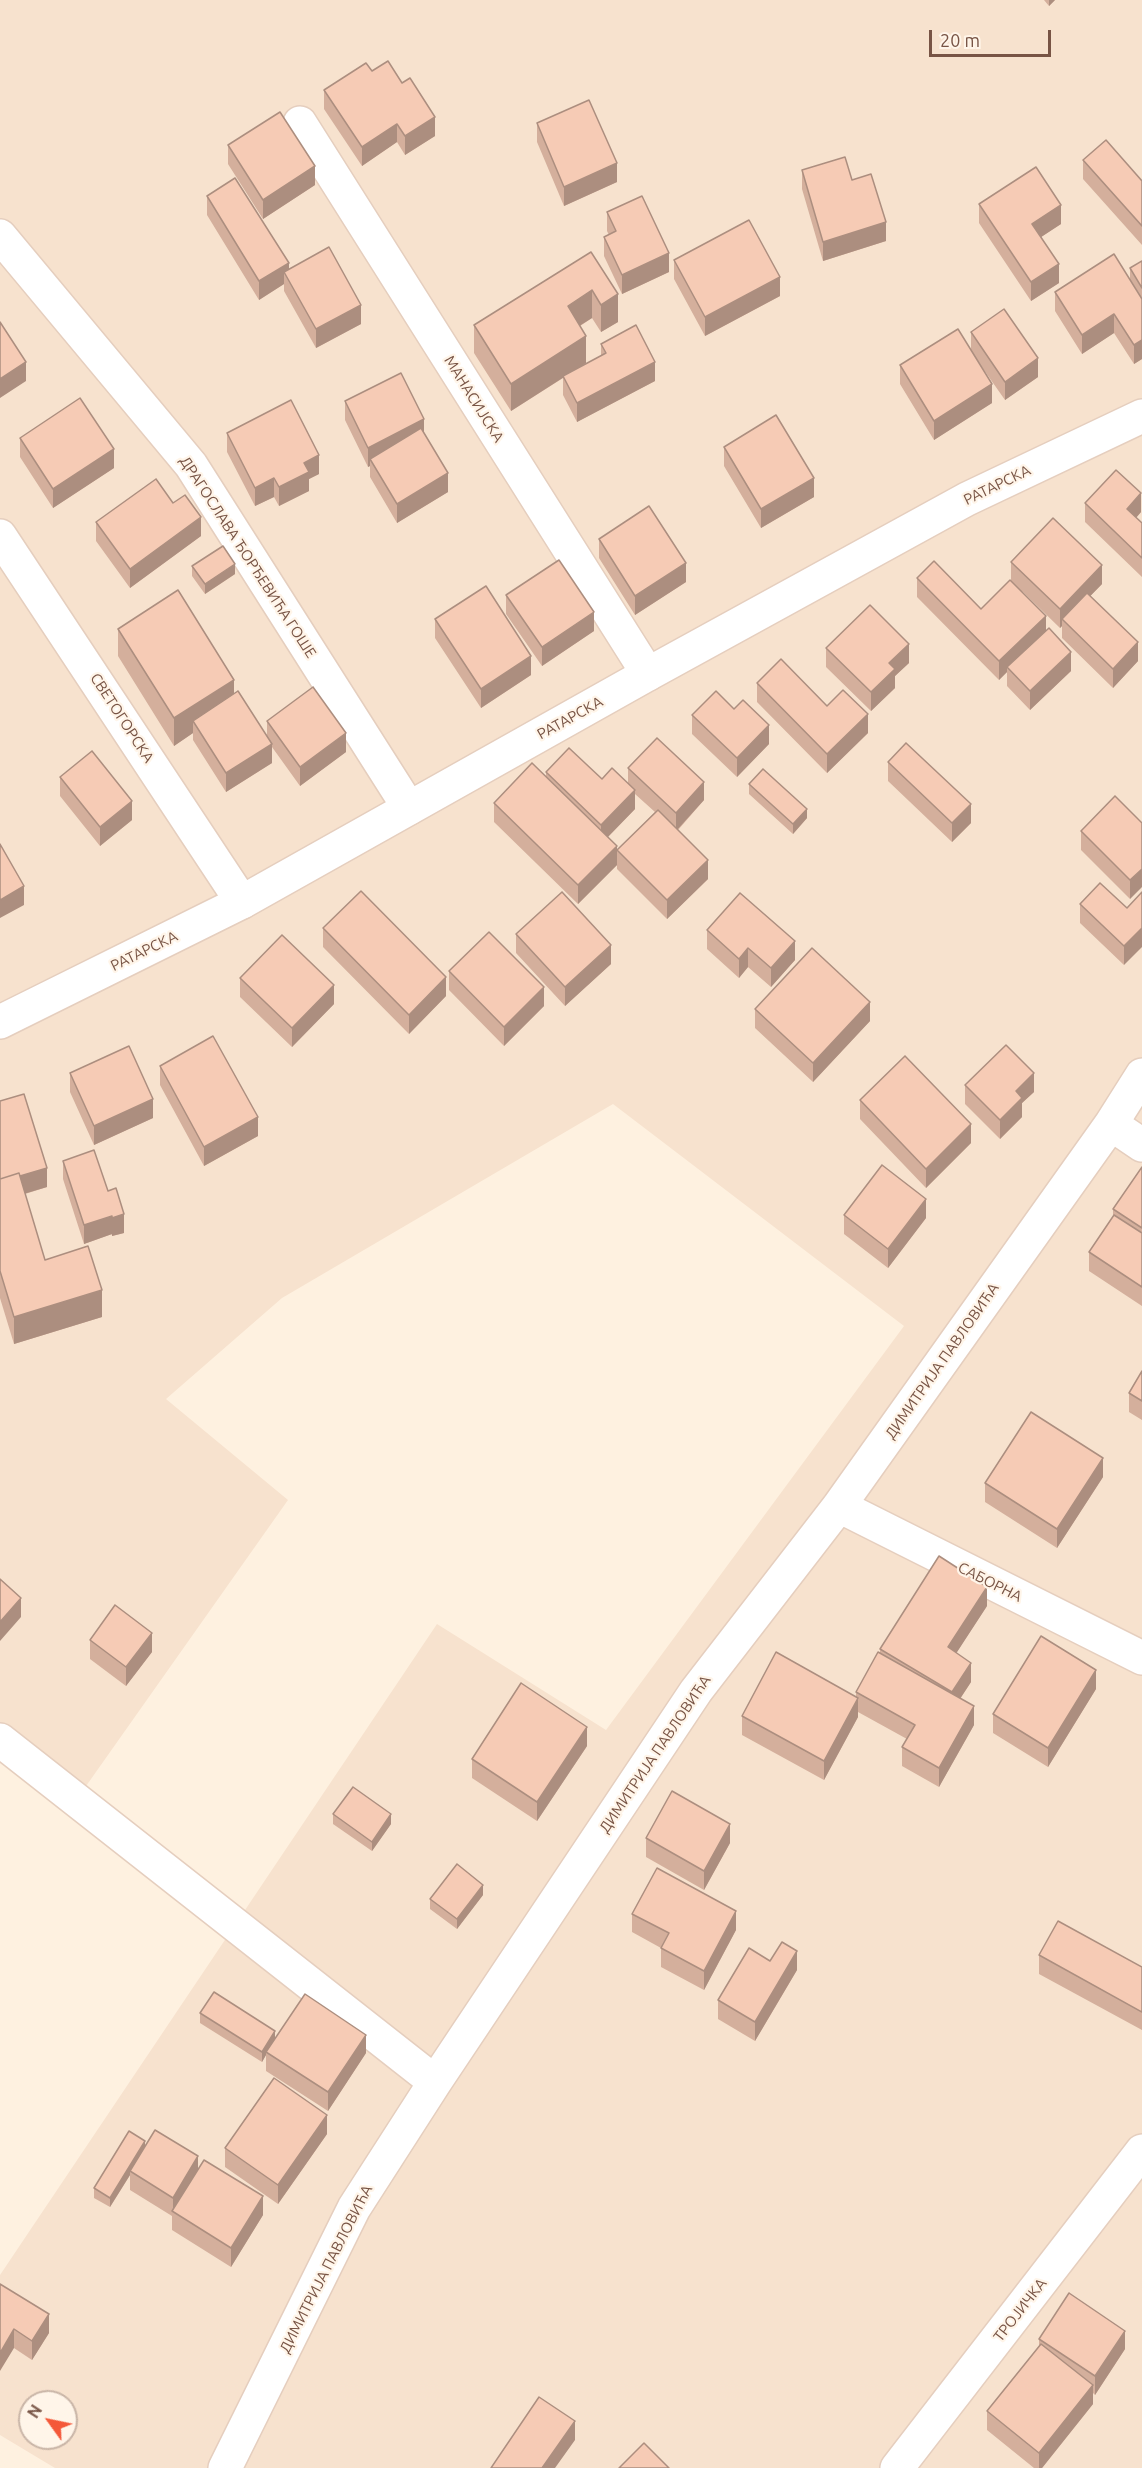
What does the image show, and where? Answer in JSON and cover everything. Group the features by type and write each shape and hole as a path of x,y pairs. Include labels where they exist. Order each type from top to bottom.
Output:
{"street":[{"name":"МАНАСИЈСКА","path":"300,123 648,674"},
{"name":"ДРАГОСЛАВА ЂОРЂЕВИЋА ГОШЕ","path":"0,236 191,465 409,808"},
{"name":"РАТАРСКА","path":"0,1022 242,902 648,674 967,499 1142,416"},
{"name":"СВЕТОГОРСКА","path":"0,536 242,902"},
{"name":"ДИМИТРИЈА ПАВЛОВИЋА","path":"225,2468 354,2208 435,2082 696,1691 839,1506 1111,1124 1142,1075"},
{"path":"1111,1124 1142,1144"},
{"name":"САБОРНА","path":"839,1506 1142,1658"},
{"path":"0,1740 435,2082"},
{"name":"ТРОЈИЧКА","path":"897,2468 1142,2151"}],"shaded area":[{"path":"0,0 1142,0 1142,2468 55,2468 25,2450 78,2450 78,2390 18,2390 18,2446 0,2435 0,2275 437,1624 606,1730 904,1326 613,1104 282,1298 166,1399 288,1500 67,1813 0,1760"}],"building":[{"path":"388,61 402,83 410,78 435,117 405,136 397,124 362,147 324,90 366,63 372,71"},
{"path":"589,100 617,163 564,187 537,123"},
{"path":"280,112 315,166 263,200 228,145"},
{"path":"1106,140 1142,181 1142,226 1083,160"},
{"path":"845,157 852,180 871,174 886,222 823,242 802,170"},
{"path":"1036,167 1061,205 1032,224 1059,264 1031,282 979,204"},
{"path":"235,178 289,263 259,281 207,196"},
{"path":"642,196 669,253 622,275 604,237 616,231 607,212"},
{"path":"749,220 780,277 705,317 674,260"},
{"path":"329,247 361,305 316,329 284,272"},
{"path":"591,252 618,294 601,305 592,290 568,306 586,336 511,384 474,325"},
{"path":"1114,254 1142,299 1142,340 1134,345 1114,314 1082,335 1055,292"},
{"path":"1142,261 1142,288 1130,268"},
{"path":"1004,309 1038,358 1005,382 971,332"},
{"path":"0,322 26,362 0,379"},
{"path":"636,325 655,362 577,403 563,376 606,353 601,344"},
{"path":"958,329 992,384 934,421 900,365"},
{"path":"401,373 424,419 368,448 345,401"},
{"path":"80,398 114,449 53,489 20,438"},
{"path":"291,400 319,455 304,463 309,472 279,487 274,478 255,488 227,433"},
{"path":"776,415 814,478 761,509 724,447"},
{"path":"421,428 448,473 397,504 370,459"},
{"path":"1116,470 1141,493 1127,509 1142,523 1142,558 1085,503"},
{"path":"156,479 173,503 185,495 201,517 130,569 96,522"},
{"path":"649,506 686,563 635,596 599,539"},
{"path":"1053,518 1102,565 1060,609 1011,562"},
{"path":"223,546 235,564 205,584 192,566"},
{"path":"559,560 594,612 542,647 506,595"},
{"path":"934,561 981,609 1010,580 1046,616 999,661 917,578"},
{"path":"486,586 531,656 481,689 435,619"},
{"path":"178,590 234,680 174,718 118,629"},
{"path":"1087,593 1138,642 1113,669 1062,619"},
{"path":"870,605 909,644 889,663 895,669 871,692 826,648"},
{"path":"1049,628 1071,652 1030,691 1007,667"},
{"path":"781,659 827,706 843,690 868,714 827,754 757,683"},
{"path":"313,687 346,733 300,767 267,721"},
{"path":"238,691 272,744 226,773 193,721"},
{"path":"716,691 734,709 743,700 769,725 737,758 692,715"},
{"path":"657,738 704,782 676,813 628,768"},
{"path":"906,743 971,804 952,823 888,762"},
{"path":"569,748 602,779 612,768 635,790 601,825 546,772"},
{"path":"92,751 132,801 100,827 60,777"},
{"path":"532,763 617,846 578,885 494,803"},
{"path":"763,769 807,809 793,824 749,784"},
{"path":"1115,796 1142,823 1142,869 1130,880 1081,831"},
{"path":"658,810 708,860 667,900 617,850"},
{"path":"0,844 24,886 0,900"},
{"path":"1100,883 1127,908 1142,892 1142,928 1124,946 1080,904"},
{"path":"361,891 446,977 409,1015 323,928"},
{"path":"562,892 611,945 565,987 516,934"},
{"path":"740,893 795,941 771,968 748,948 739,959 707,930"},
{"path":"489,932 544,987 504,1027 449,971"},
{"path":"282,935 334,985 292,1028 240,978"},
{"path":"812,948 870,1002 813,1063 755,1009"},
{"path":"213,1036 258,1117 204,1147 160,1066"},
{"path":"1006,1045 1034,1073 1016,1091 1022,1098 1000,1120 965,1085"},
{"path":"129,1046 153,1099 94,1126 70,1073"},
{"path":"905,1056 971,1124 926,1169 860,1100"},
{"path":"24,1094 47,1168 0,1179 0,1101"},
{"path":"94,1150 108,1191 116,1188 124,1214 84,1225 63,1161"},
{"path":"882,1165 926,1199 888,1249 844,1215"},
{"path":"1142,1167 1142,1228 1113,1209"},
{"path":"19,1173 45,1260 88,1246 102,1290 14,1317 0,1271 0,1179"},
{"path":"1114,1215 1142,1233 1142,1287 1089,1252"},
{"path":"1142,1371 1142,1401 1129,1393"},
{"path":"1031,1412 1103,1458 1057,1529 985,1483"},
{"path":"939,1556 987,1587 948,1647 971,1663 952,1692 880,1649"},
{"path":"0,1579 21,1598 0,1622"},
{"path":"115,1605 152,1633 126,1667 90,1640"},
{"path":"1041,1636 1096,1670 1048,1748 993,1714"},
{"path":"776,1652 858,1698 824,1761 742,1716"},
{"path":"878,1652 974,1706 939,1768 902,1747 915,1725 856,1692"},
{"path":"521,1683 587,1727 537,1802 472,1759"},
{"path":"353,1787 391,1814 372,1842 333,1814"},
{"path":"672,1791 730,1824 704,1871 646,1838"},
{"path":"457,1864 483,1885 457,1919 430,1899"},
{"path":"657,1868 736,1911 704,1971 661,1948 669,1933 632,1914"},
{"path":"1058,1921 1142,1967 1142,2012 1039,1955"},
{"path":"782,1942 797,1951 755,2022 718,2000 749,1948 770,1961"},
{"path":"214,1992 275,2031 262,2052 200,2013"},
{"path":"305,1994 366,2035 328,2092 266,2052"},
{"path":"274,2078 327,2115 278,2185 225,2148"},
{"path":"155,2130 198,2156 173,2198 130,2171"},
{"path":"129,2131 145,2141 110,2198 94,2188"},
{"path":"204,2160 263,2196 231,2248 172,2211"},
{"path":"0,2284 49,2314 32,2341 14,2329 0,2353"},
{"path":"1069,2293 1125,2331 1095,2376 1039,2339"},
{"path":"1041,2344 1093,2385 1039,2453 987,2411"},
{"path":"539,2397 575,2421 542,2468 491,2468"},
{"path":"644,2443 669,2468 619,2468"}]}
